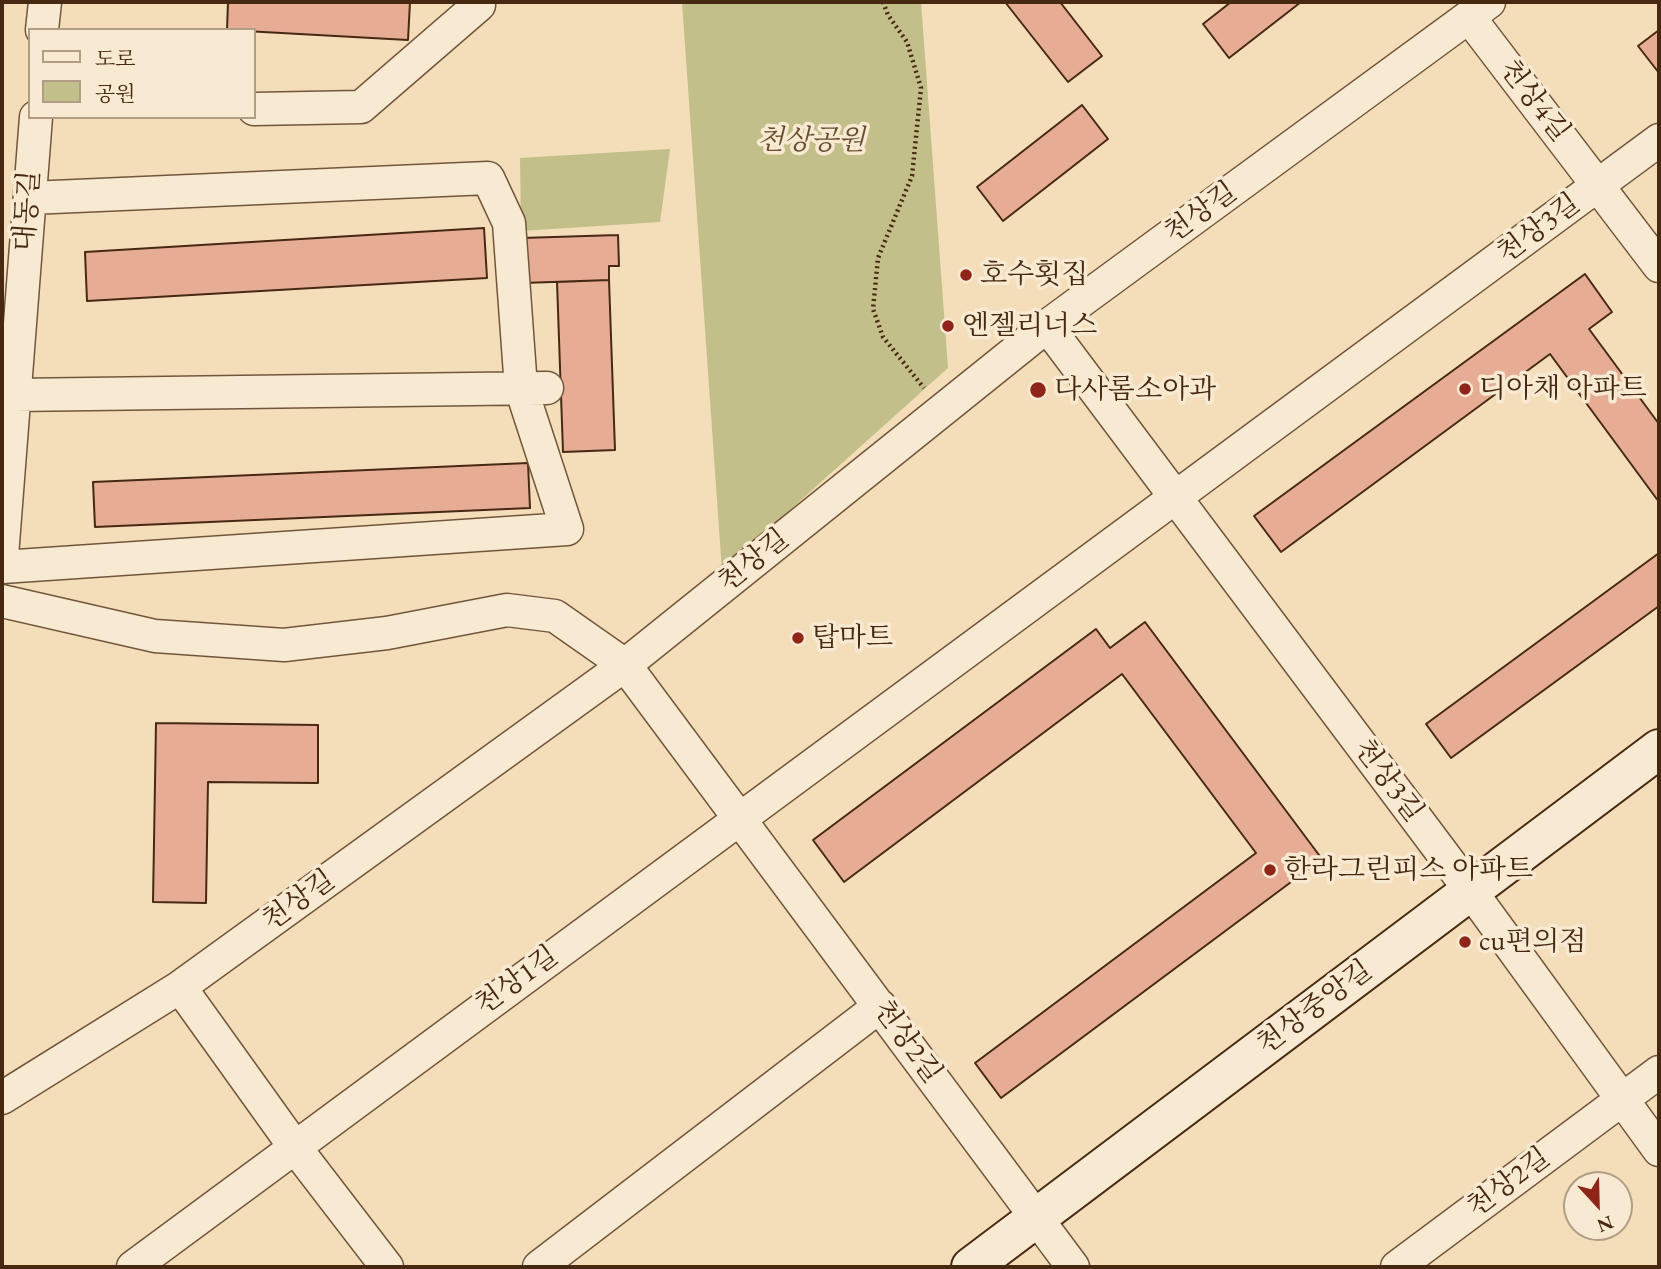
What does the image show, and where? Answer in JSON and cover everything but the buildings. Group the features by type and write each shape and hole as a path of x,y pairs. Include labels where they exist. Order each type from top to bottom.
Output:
{"street":[{"path":"43,28 45,2"},
{"path":"256,109 361,107 479,5 478,2"},
{"name":"천상길","path":"2,1098 180,987 625,665 1047,326 1479,10"},
{"name":"천상4길","path":"1479,10 1659,266"},
{"name":"대동길","path":"2,556 36,119"},
{"path":"1599,184 1659,140"},
{"path":"2,567 567,529 534,388 509,223 488,178 30,198"},
{"name":"천상3길","path":"1175,498 1599,184"},
{"name":"천상3길","path":"1047,326 1470,890 1659,1150"},
{"path":"14,395 534,388"},
{"path":"741,817 1175,498"},
{"name":"천상2길","path":"2,601 155,636 284,645 387,633 507,610 555,616 625,665 741,817 1073,1267"},
{"name":"천상중앙길","path":"971,1267 1659,749"},
{"name":"천상1길","path":"133,1267 741,817"},
{"path":"180,987 294,1146 387,1267"},
{"path":"539,1267 880,1006"},
{"path":"1622,1099 1659,1072"},
{"name":"천상2길","path":"1397,1267 1622,1099"}],"path":[{"path":"883,2 888,15 907,42 920,88 912,176 878,258 873,309 883,337 943,410"}],"green space":[{"name":"천상공원","path":"682,2 921,2 948,368 722,571"},
{"path":"670,149 660,222 521,231 520,158"}],"place":[{"name":"호수횟집","path":"966,275"},
{"name":"엔젤리너스","path":"948,326"},
{"name":"디아채 아파트","path":"1465,389"},
{"name":"다사롬소아과","path":"1038,390"},
{"name":"탑마트","path":"798,638"},
{"name":"한라그린피스 아파트","path":"1270,870"},
{"name":"cu편의점","path":"1465,942"}]}
